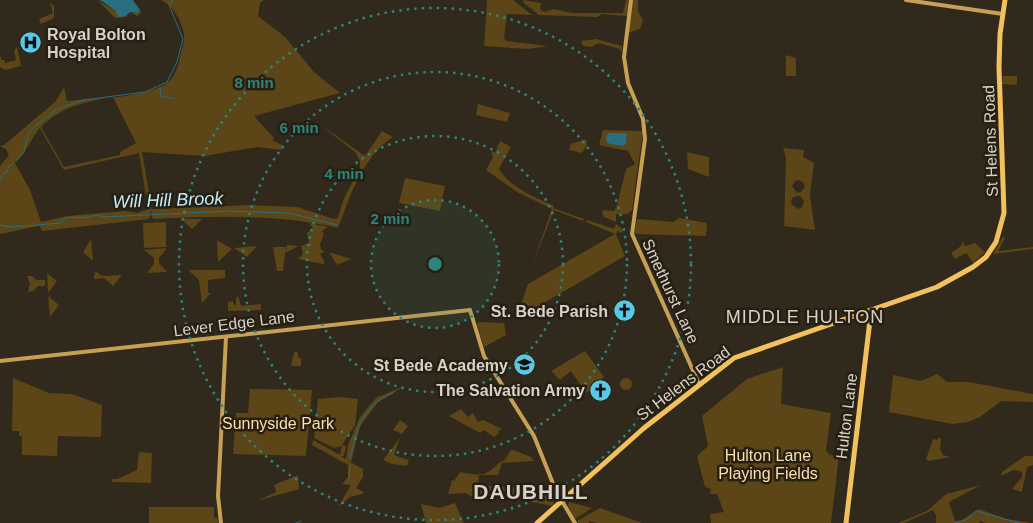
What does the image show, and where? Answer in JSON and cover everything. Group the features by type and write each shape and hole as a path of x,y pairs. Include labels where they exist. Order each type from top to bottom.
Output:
{"main road":[{"name":"St Helens Road","path":"537,523 644,428 699,384 741,354 936,287 979,263 996,242 1002,223 1005,198 1000,108 1000,42 1005,0"},
{"name":"Hulton Lane","path":"846,523 870,320 868,311"}],"street":[{"name":"Smethurst Lane","path":"630,0 624,58 626,78 642,114 644,132 632,234 699,384"},
{"path":"906,0 1003,14"},
{"name":"Lever Edge Lane","path":"0,362 470,310 485,358 534,436 556,491 562,500"},
{"path":"221,523 218,496 226,337"},
{"path":"562,500 575,523"}],"green space":[{"path":"97,0 116,11 130,12 126,17 115,18"},
{"path":"161,0 264,0 260,3 258,16 285,37 314,72 340,93 254,116 274,138 272,140 284,146 281,150 258,147 204,156 142,152 152,209 250,205 297,207 334,219 338,218 344,198 360,168 360,162 356,153 318,123 365,156 382,131 393,137 373,155 365,166 338,228 315,223 270,218 201,217 155,219 152,218 151,210 149,219 42,231 39,226 0,234 0,166 9,155 6,149 0,146 4,145 56,101 64,87 67,101 109,98 74,106 57,114 41,127 64,167 120,155 120,152 136,143 113,97 152,90 164,85 172,78 178,65 184,34 176,14","holes":["40,128 64,170 139,153 148,209 137,213 125,211 67,216 41,222 30,190 15,163"]},
{"path":"487,0 513,0 532,15 507,14 504,38 506,41 548,46 528,49 484,46"},
{"path":"524,0 541,3 540,9 544,12 554,9 572,13 623,13 626,0 629,0 627,16 602,14 597,17 539,15 523,2"},
{"path":"632,0 638,0 638,11 643,21 640,29 628,33"},
{"path":"50,3 54,6 54,18 41,24 39,19 53,13"},
{"path":"140,10 141,13 137,16 131,12 138,13"},
{"path":"596,39 622,46 622,53 620,49 598,43 592,47 583,46 581,41"},
{"path":"17,47 21,66 5,70 0,67 1,56 1,60 4,60 5,63 16,60 14,51"},
{"path":"786,55 796,58 796,76 786,76"},
{"path":"1003,76 1017,76 1017,85 1002,84"},
{"path":"478,104 510,113 507,122 476,115"},
{"path":"603,130 643,131 632,210 627,214 616,214 616,222 604,217 602,213 603,210 614,211 617,206 626,169 635,164 628,151 599,145"},
{"path":"586,139 587,145 582,153 569,150 571,144"},
{"path":"500,141 511,147 499,169 510,182 524,192 554,206 553,208 584,219 583,221 554,210 532,266 552,209 517,192 486,170 493,157 491,151 495,153"},
{"path":"783,148 804,150 803,157 814,163 810,195 815,230 784,226 786,158","holes":["799,180 804,183 805,187 801,192 797,193 792,186 795,181","800,196 804,201 802,207 798,209 791,204 792,198"]},
{"path":"687,152 709,157 709,177 688,169"},
{"path":"405,178 445,186 440,211 399,203"},
{"path":"679,218 707,223 706,236 634,234 637,219 674,222"},
{"path":"181,219 202,219 192,229"},
{"path":"587,220 614,229 616,224 623,230 622,233 618,231 616,234 625,256 528,312 522,302 528,284 615,234 586,222"},
{"path":"166,222 166,247 144,248 143,223"},
{"path":"309,223 328,227 322,231 324,234 320,244 321,250 325,251 320,254 325,263 323,264 298,259 303,254 301,246 309,243 307,233 313,228"},
{"path":"1003,237 1005,238 998,251 1033,247 1033,249 993,254"},
{"path":"91,239 93,261 83,252"},
{"path":"217,240 232,249 218,262"},
{"path":"963,241 965,246 975,243 985,252 973,263 966,253 955,259 951,253 961,246"},
{"path":"287,245 299,246 286,252"},
{"path":"257,246 247,257 234,248"},
{"path":"273,247 286,247 283,271 277,271"},
{"path":"167,248 159,258 159,263 167,272 147,273 154,264 154,258 144,250"},
{"path":"329,252 351,259 337,265"},
{"path":"188,270 225,270 225,278 208,280 208,293 211,293 202,303 199,280"},
{"path":"95,271 102,276 122,275 113,286 104,278 94,279"},
{"path":"47,273 57,281 48,293"},
{"path":"27,276 32,276 37,280 45,280 45,286 38,286 33,291 28,292 30,284"},
{"path":"48,296 59,305 50,317"},
{"path":"238,296 241,306 261,304 261,310 228,311 228,302 233,301 234,305 236,305 236,298"},
{"path":"479,322 504,323 506,335 484,347 477,324"},
{"path":"297,351 299,358 301,358 301,366 291,366 294,353"},
{"path":"585,351 604,377 586,393 571,371 560,380 551,371"},
{"name":"Hulton Lane Playing Fields","path":"783,367 781,404 831,413 826,451 830,455 839,456 831,523 711,523 710,514 724,512 717,494 710,494 711,489 705,487 697,456 708,446 702,416 747,379"},
{"path":"937,374 947,382 969,382 1033,394 1033,402 1001,401 980,417 968,422 952,424 889,412 893,375 921,381"},
{"path":"13,378 49,393 72,394 102,405 101,437 58,436 57,456 22,455 22,436 19,436 19,431 12,431"},
{"path":"624,378 628,378 632,384 628,390 624,390 620,386 620,382"},
{"path":"405,386 378,402 360,426 351,462 347,460 363,469 363,477 356,488 364,492 350,497 338,507 351,485 342,484 348,477 348,465 312,445 313,440 340,455 342,446 334,448 314,438 318,399 340,397 358,399 355,425 342,445 346,446 344,456 341,456 346,459 348,445 360,417 377,397"},
{"name":"Sunnyside Park","path":"250,389 312,390 306,456 233,454 236,413 248,413"},
{"path":"461,409 468,417 473,413 478,422 483,420 502,429 494,437 484,430 480,433 449,416"},
{"path":"400,420 408,426 402,434 393,430"},
{"path":"400,438 394,455 409,460 407,466 392,464 383,460"},
{"path":"938,438 941,438 940,449 943,455 951,457 928,461 926,459 933,439 938,440"},
{"path":"513,450 531,457 534,461 502,463 498,475 479,475 478,485 541,489 554,492 556,498 552,506 508,497 473,498 466,493 448,494 452,480 454,481 460,472 485,473 505,460 510,451"},
{"path":"139,452 152,453 151,483 112,482 112,479 117,479 137,470"},
{"path":"1025,456 1033,456 1033,465 1027,467 1022,492 1012,489 1022,477 1022,472 1014,470 1001,476 1002,472"},
{"path":"298,475 299,489 257,501 276,492 274,485"},
{"path":"981,485 949,502 955,521 962,520 979,509 1006,519 1031,523 985,523 980,521 979,523 936,523 936,515 933,510 904,523 898,523 927,511 946,494"},
{"path":"569,502 592,508 575,519 568,506"},
{"path":"455,503 464,523 426,523 421,504 439,508"},
{"path":"149,507 214,507 214,518 217,517 218,523 149,523"},
{"path":"600,508 642,523 596,523 589,521 589,523 578,523 577,521"}],"water":[{"path":"100,0 133,0 140,10 138,13 130,12 125,16 118,17 116,11"},
{"path":"608,133 627,133 626,144 622,146 607,143 606,137"}],"waterway":[{"path":"17,160 24,152 28,134 57,109 83,100 145,92 167,82 177,62 183,39 169,5 173,0"},
{"path":"160,88 161,96 174,99"},
{"path":"0,180 4,173 7,172 9,166 13,164"},
{"name":"Will Hill Brook","path":"0,225 11,227 60,223 65,218 91,217 96,215 103,217 229,211 289,213 337,225"},
{"path":"350,458 355,437 368,412 383,398 393,393"},
{"path":"349,481 350,466"},
{"path":"955,523 966,520 976,511 1019,523"},
{"path":"296,523 301,521"}],"place":[{"name":"Royal Bolton Hospital","path":"31,43"},
{"name":"St. Bede Parish","path":"624,311"},
{"name":"St Bede Academy","path":"524,365"},
{"name":"The Salvation Army","path":"601,390"}],"district":[{"name":"MIDDLE HULTON","path":"805,317"},
{"name":"DAUBHILL","path":"531,492"}]}
